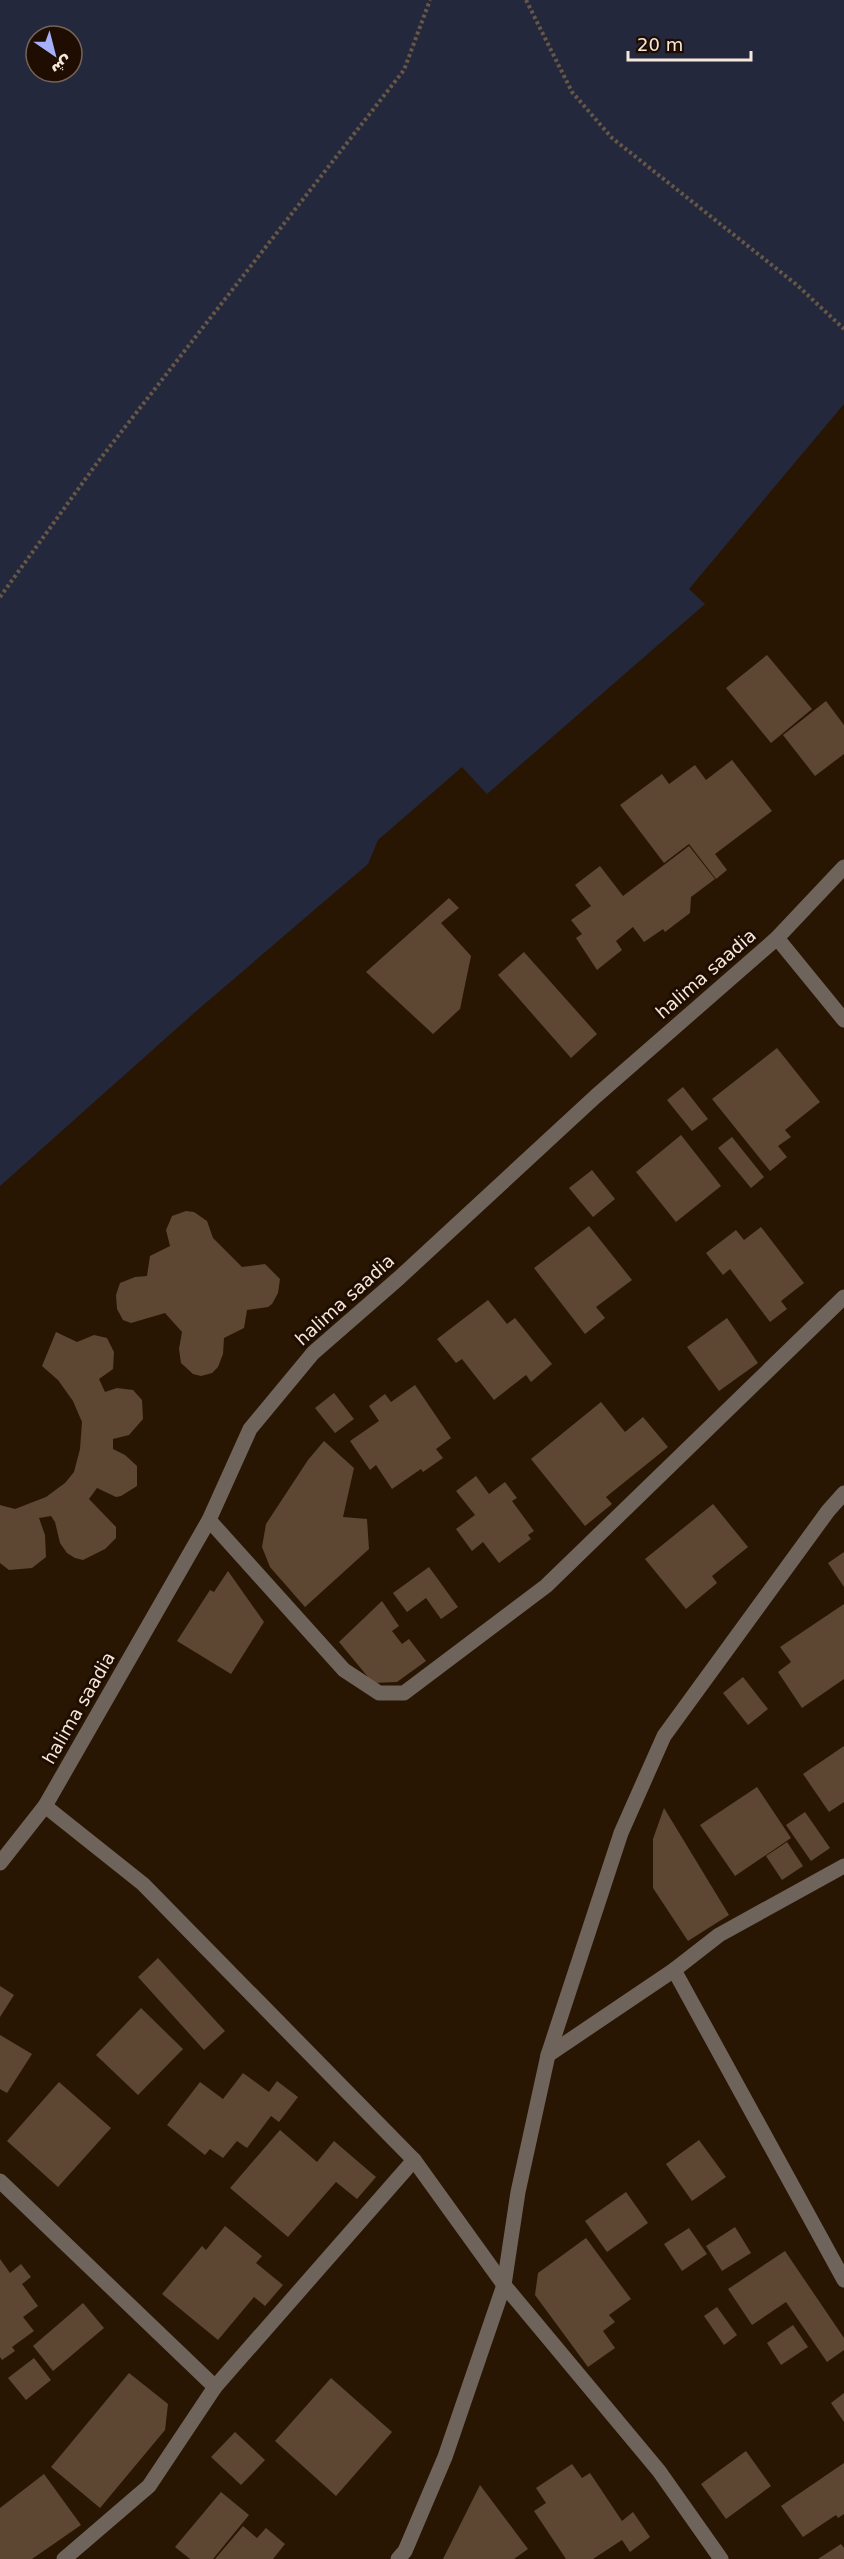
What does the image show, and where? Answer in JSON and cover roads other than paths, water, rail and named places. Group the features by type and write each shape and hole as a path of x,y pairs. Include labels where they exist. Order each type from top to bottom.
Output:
{"street":[{"name":"halima saadia","path":"0,1863 45,1806 209,1520 250,1429 312,1353 399,1278 596,1096 777,939 844,867"},
{"path":"777,939 844,1020"},
{"path":"209,1520 344,1670 379,1693 404,1692 546,1586 844,1297"},
{"path":"405,2556 445,2457 504,2285 518,2192 548,2055 621,1833 664,1736 828,1511 844,1493"},
{"path":"45,1806 143,1884 414,2160 504,2285 659,2471 721,2559"},
{"path":"548,2055 674,1970 719,1935 844,1866"},
{"path":"674,1970 844,2280"},
{"path":"64,2559 148,2486 214,2387 414,2160"},
{"path":"0,2181 214,2387"}]}
